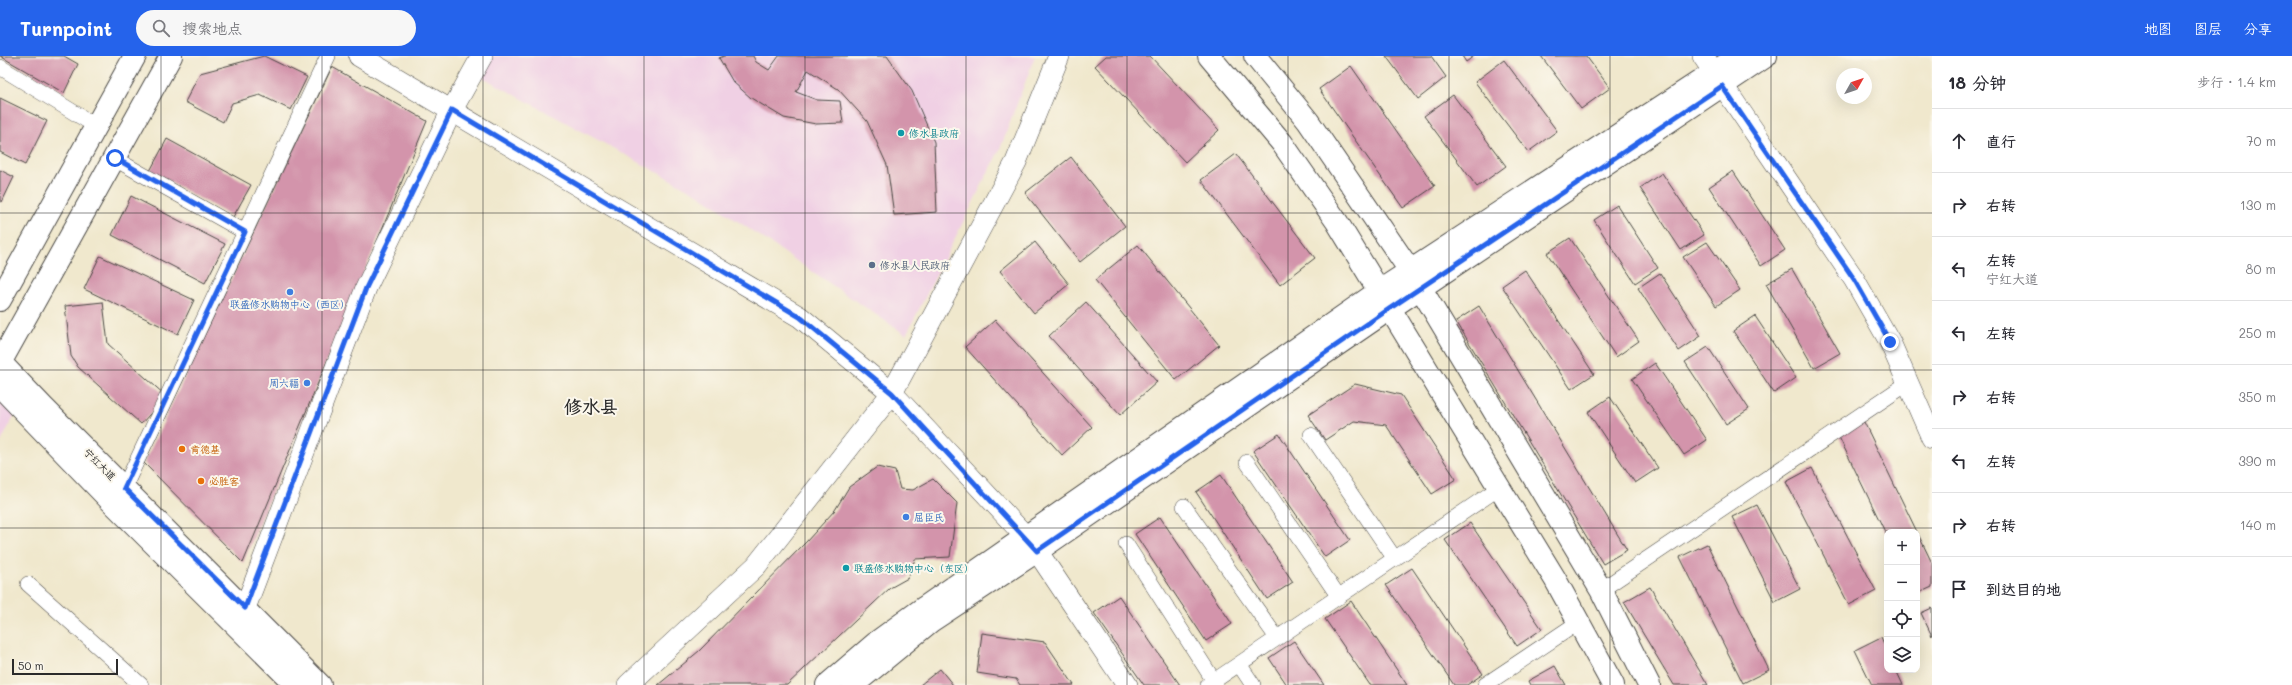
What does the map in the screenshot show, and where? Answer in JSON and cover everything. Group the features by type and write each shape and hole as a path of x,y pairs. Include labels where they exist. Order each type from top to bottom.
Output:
{"main road":[{"path":"0,300 135,56"},
{"path":"0,362 171,56"},
{"path":"1209,56 1282,143 1337,222 1555,579 1613,685"},
{"path":"1255,56 1308,121 1415,280 1601,590 1649,685"},
{"path":"827,685 877,642 1031,544 1415,280 1713,72 1739,56"},
{"path":"1713,72 1766,56"},
{"name":"宁红大道","path":"0,362 320,685"},
{"name":"宁红大道","path":"0,386 109,499 296,685"},
{"path":"853,685 931,621 1031,544"}],"street":[{"path":"124,488 328,56"},
{"path":"359,56 800,317 892,393 1031,544 1127,685"},
{"path":"245,608 366,288 452,110 482,56"},
{"path":"628,685 756,566 892,393 1016,162 1059,56"},
{"path":"0,67 96,126"},
{"path":"1713,72 1854,279 1890,342 1932,438"},
{"path":"115,158 245,232"},
{"path":"1601,590 1908,383"},
{"path":"1311,435 1395,559"},
{"path":"1247,462 1339,597"},
{"path":"1126,544 1211,683 1499,488"},
{"path":"1184,506 1277,638"},
{"path":"28,584 141,685"},
{"path":"1485,685 1579,622"},
{"path":"1239,664 1253,685"}],"shaded area":[{"name":"修水县人民政府","path":"486,56 1035,56 1000,149 906,335 699,195 473,72"},
{"path":"0,386 19,406 0,444"}],"building":[{"path":"0,56 64,56 78,64 64,93"},
{"path":"264,56 307,77 291,110 260,95 232,103 223,122 185,102 200,73"},
{"name":"修水县政府","path":"724,56 753,56 756,62 769,70 779,56 887,56 912,91 934,142 937,212 894,215 887,165 867,121 838,89 808,70 796,92 817,100 840,101 843,123 816,124 784,118 751,98 733,82 719,58"},
{"path":"1106,56 1150,56 1219,130 1185,162 1095,66"},
{"path":"1386,56 1431,56 1446,77 1418,99"},
{"path":"1462,56 1474,56 1466,62"},
{"path":"1541,56 1586,56 1610,88 1581,109"},
{"path":"1504,60 1557,131 1528,152 1475,82"},
{"path":"1351,66 1435,186 1403,208 1319,89"},
{"name":"联盛修水购物中心（西区）","path":"332,67 427,121 243,563 144,463"},
{"path":"1453,95 1506,166 1477,187 1424,116"},
{"path":"0,98 47,121 25,165 0,152"},
{"path":"167,139 251,185 233,217 150,171"},
{"path":"1236,154 1315,258 1280,285 1201,180"},
{"path":"1071,157 1125,226 1080,262 1025,193"},
{"path":"0,170 14,177 2,202 0,201"},
{"path":"1733,171 1785,250 1761,266 1709,187"},
{"path":"1662,173 1704,235 1681,250 1640,188"},
{"path":"131,196 225,244 205,283 112,235"},
{"path":"1617,205 1658,268 1635,283 1594,220"},
{"path":"1570,238 1639,341 1616,357 1547,253"},
{"path":"1035,242 1069,284 1034,313 1000,271"},
{"path":"1707,242 1740,290 1716,306 1683,257"},
{"path":"1138,245 1219,345 1176,380 1095,280"},
{"path":"100,256 194,300 178,334 84,289"},
{"path":"1792,269 1840,353 1814,368 1766,284"},
{"path":"1525,270 1594,374 1571,389 1502,286"},
{"path":"1660,273 1701,336 1679,351 1638,288"},
{"path":"103,302 108,344 166,396 141,424 78,367 71,356 65,306"},
{"path":"1086,302 1157,382 1120,415 1049,336"},
{"path":"1479,306 1627,550 1603,564 1456,321"},
{"path":"1755,316 1796,378 1774,393 1733,331"},
{"path":"995,320 1092,427 1062,455 965,347"},
{"path":"1708,347 1749,409 1726,424 1685,362"},
{"path":"1655,363 1707,440 1684,455 1632,379"},
{"path":"1355,384 1401,395 1456,479 1432,494 1386,425 1354,421 1325,440 1308,415"},
{"path":"1610,397 1658,468 1635,483 1588,412"},
{"path":"1864,422 1916,529 1884,530 1838,435"},
{"path":"1279,434 1350,540 1325,557 1253,451"},
{"name":"联盛修水购物中心（东区）","path":"877,467 895,471 900,489 913,490 933,479 957,503 950,557 915,559 908,578 890,588 787,685 658,685 699,651 806,542 835,510 849,487"},
{"path":"1812,468 1876,591 1849,605 1786,482"},
{"path":"1221,475 1293,582 1267,599 1196,492"},
{"path":"1757,505 1800,589 1775,602 1732,517"},
{"path":"1160,517 1232,624 1206,641 1135,534"},
{"path":"1470,523 1542,629 1517,646 1445,540"},
{"path":"1920,538 1932,563 1932,587 1920,593"},
{"path":"1707,544 1769,670 1743,683 1680,557"},
{"path":"1412,568 1483,674 1467,685 1454,685 1386,585"},
{"path":"1650,587 1708,685 1674,685 1624,602"},
{"path":"1119,596 1180,685 1144,685 1094,613"},
{"path":"1351,601 1407,685 1370,685 1325,619"},
{"path":"1932,608 1932,636 1921,613"},
{"path":"982,633 1045,642 1074,685 1020,685 1016,679 977,673"},
{"path":"1881,637 1884,644 1884,673 1897,673 1903,685 1872,685 1855,650"},
{"path":"1294,641 1324,685 1287,685 1269,658"},
{"path":"1555,666 1566,685 1530,685 1528,681"},
{"path":"940,669 953,685 920,685"}],"place":[{"name":"修水县政府","path":"901,133"},
{"name":"修水县人民政府","path":"872,265"},
{"name":"联盛修水购物中心（西区）","path":"290,292"},
{"name":"周六福","path":"307,383"},
{"name":"肯德基","path":"182,449"},
{"name":"必胜客","path":"201,481"},
{"name":"屈臣氏","path":"906,517"},
{"name":"联盛修水购物中心（东区）","path":"846,568"}],"district":[{"name":"修水县","path":"591,406"}],"route":[{"path":"115,158 245,232 124,488 245,608 366,288 452,110 800,317 892,393 1026,537 1037,551 1389,309 1722,86 1854,279 1890,342"}]}
